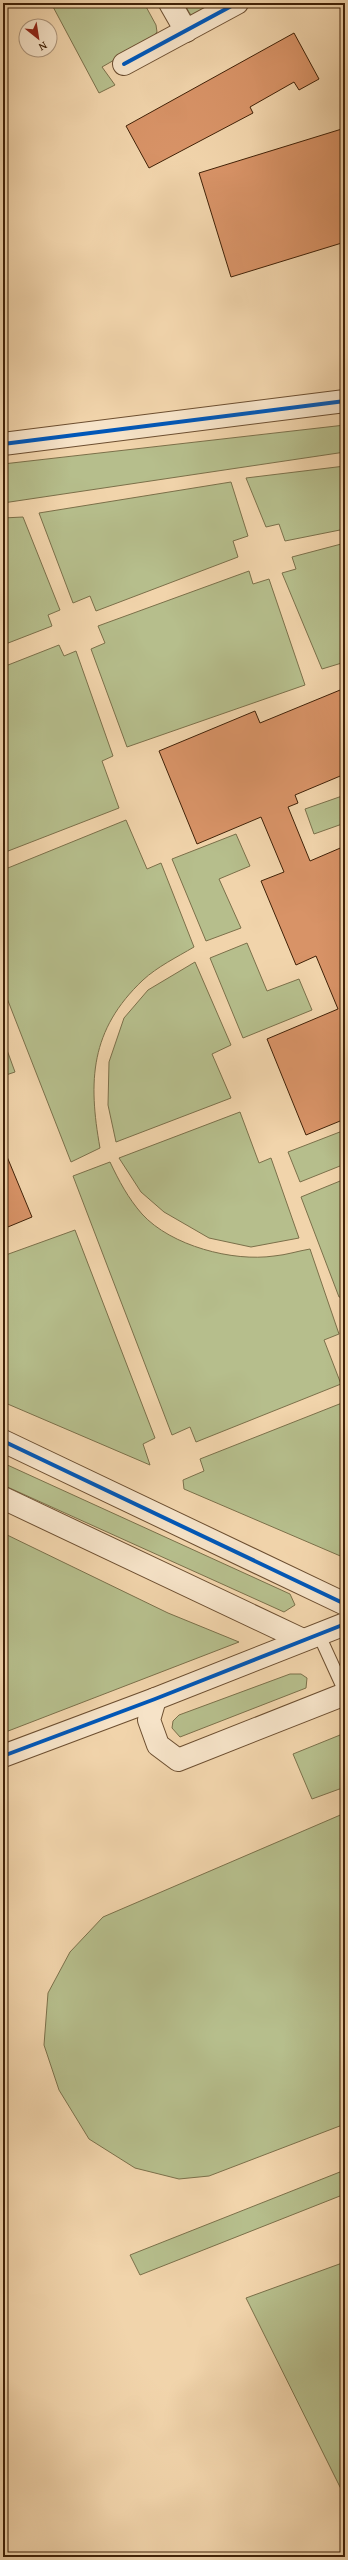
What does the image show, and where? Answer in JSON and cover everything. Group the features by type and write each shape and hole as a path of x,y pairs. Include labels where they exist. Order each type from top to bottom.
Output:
{"street":[{"path":"170,3 186,31"},
{"path":"124,64 237,3"},
{"path":"3,444 345,401"},
{"path":"3,1442 345,1604"},
{"path":"3,1498 311,1638"},
{"path":"3,1756 155,1700 345,1624"},
{"path":"155,1700 149,1720 158,1745 178,1760 345,1693"}],"lane":[{"path":"311,1638 345,1693"}],"green space":[{"path":"51,3 144,3 156,25 157,32 151,39 102,67 115,85 99,93"},
{"path":"184,3 224,3 196,17 190,14"},
{"path":"345,425 345,452 3,503 3,464"},
{"path":"345,466 345,529 285,541 279,524 266,527 246,478"},
{"path":"231,482 248,536 233,541 238,557 96,611 90,596 73,603 39,513"},
{"path":"23,517 60,610 48,615 52,626 3,645 3,518"},
{"path":"345,543 345,662 322,669 282,573 296,569 292,557"},
{"path":"249,571 253,584 269,579 305,685 127,747 91,649 105,643 98,626"},
{"path":"59,645 64,656 76,651 113,756 102,761 119,808 3,853 3,667"},
{"path":"345,795 345,823 314,834 305,809"},
{"path":"126,820 147,869 161,863 194,947 161,966 143,980 125,999 112,1018 103,1037 97,1058 94,1079 96,1124 100,1148 71,1162 3,988 3,870"},
{"path":"236,834 250,866 219,879 241,928 206,941 172,859"},
{"path":"247,943 267,991 299,979 312,1010 243,1038 210,958"},
{"path":"195,962 231,1045 212,1054 231,1098 116,1142 108,1105 109,1062 124,1018 148,990"},
{"path":"3,1039 15,1072 3,1076"},
{"path":"240,1112 259,1163 271,1158 299,1238 251,1247 209,1238 164,1212 141,1192 119,1158"},
{"path":"345,1130 345,1164 300,1182 288,1152"},
{"path":"110,1162 132,1202 142,1214 154,1225 169,1235 186,1243 222,1254 258,1257 283,1255 310,1249 339,1334 324,1340 341,1384 196,1442 190,1427 172,1435 73,1176"},
{"path":"345,1179 345,1298 339,1297 301,1197"},
{"path":"75,1230 155,1438 143,1444 150,1465 3,1402 3,1256"},
{"path":"342,1403 345,1410 345,1558 184,1489 183,1480 204,1471 200,1459"},
{"path":"3,1463 290,1594 295,1605 284,1612 3,1485"},
{"path":"3,1533 168,1613 239,1642 3,1733"},
{"path":"290,1674 301,1674 307,1678 306,1688 180,1737 172,1728 173,1721 179,1715"},
{"path":"345,1733 345,1787 312,1799 293,1754"},
{"path":"345,1813 345,2124 209,2176 179,2179 135,2168 89,2139 59,2090 44,2045 48,1993 70,1952 103,1917"},
{"path":"345,2170 345,2194 140,2275 130,2255"},
{"path":"345,2262 345,2497 246,2298"}],"building":[{"path":"294,33 319,79 299,90 294,82 250,107 253,113 149,168 126,126"},
{"path":"345,128 345,242 231,277 199,173"},
{"path":"345,688 345,774 295,795 298,803 288,807 310,861 345,846 345,1119 306,1135 267,1039 338,1009 316,956 296,965 261,881 284,872 261,817 197,844 159,751 255,711 260,723"},
{"path":"3,1147 32,1217 3,1229"}],"cycle path":[{"path":"124,64 237,3"},
{"path":"3,444 345,401"},
{"path":"3,1441 345,1604"},
{"path":"3,1756 155,1699 345,1624"}]}
